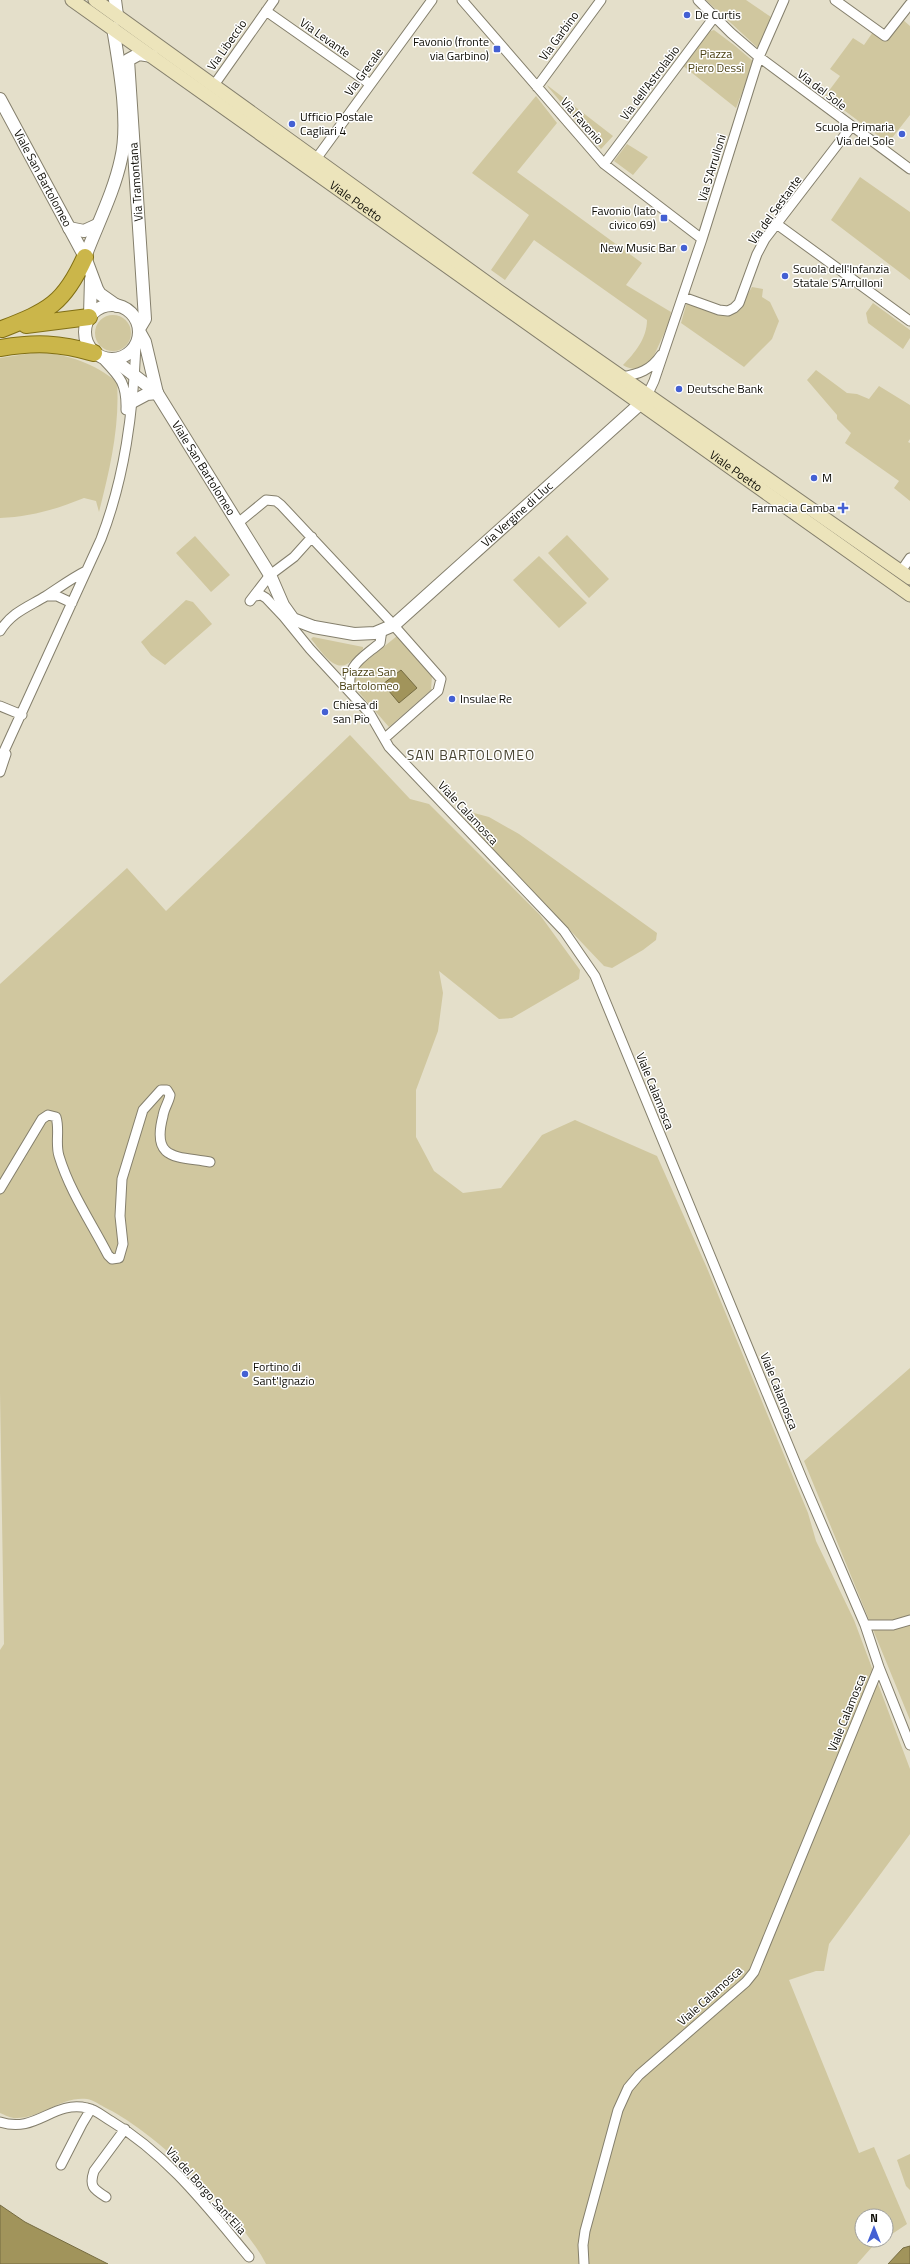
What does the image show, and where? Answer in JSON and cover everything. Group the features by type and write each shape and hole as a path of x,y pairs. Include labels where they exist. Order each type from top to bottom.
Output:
{"highway":[{"path":"1,329 47,309 71,286 85,257"},
{"path":"1,329 90,316"},
{"path":"0,348 24,344 51,343 97,355"}],"main road":[{"name":"Viale Poetto","path":"72,0 644,400 905,574"},
{"name":"Viale Poetto","path":"95,0 622,377 644,400 910,595"}],"street":[{"path":"115,0 117,15"},
{"name":"Via Libeccio","path":"214,85 274,0"},
{"name":"Via Grecale","path":"316,159 432,0"},
{"name":"Via Favonio","path":"462,0 604,164 702,239"},
{"name":"Via Garbino","path":"537,87 601,0"},
{"name":"Via del Sole","path":"698,0 731,33 759,57 851,127 910,169"},
{"name":"Via S'Arrulloni","path":"644,400 683,297 759,57 784,0"},
{"path":"834,0 885,36 910,4"},
{"name":"Via Levante","path":"266,11 370,84"},
{"name":"Via dell'Astrolabio","path":"604,164 715,16"},
{"name":"Via Tramontana","path":"97,225 116,175 122,152 123,118 120,70 113,28"},
{"name":"Via Tramontana","path":"138,336 145,319 128,60 139,54 152,56"},
{"name":"Viale San Bartolomeo","path":"0,99 85,257 100,294 117,306"},
{"name":"Via del Sestante","path":"683,297 720,310 734,308 739,303 757,254 765,239 851,127"},
{"path":"116,175 126,174 135,178"},
{"path":"778,224 910,321"},
{"path":"70,228 84,232 97,225"},
{"path":"85,257 97,225"},
{"name":"Viale San Bartolomeo","path":"90,272 92,287 90,316"},
{"path":"0,760 22,715 113,508 126,449 138,336 133,314 117,306 101,308 90,316 86,336 87,342 97,355 120,376 125,388 126,449"},
{"path":"97,355 113,359 128,354 138,336"},
{"name":"Viale San Bartolomeo","path":"138,336 145,342 158,393 238,523"},
{"name":"Via S'Arrulloni","path":"622,377 640,373 652,367 666,345"},
{"name":"Viale San Bartolomeo","path":"113,359 158,393"},
{"path":"132,402 147,394 158,393"},
{"name":"Via Vergine di Lluc","path":"394,625 644,400"},
{"path":"385,738 438,691 441,683 437,674 394,625 281,505 271,500 261,503 238,523 270,575 283,605 293,619 314,627 354,634 375,633 394,625"},
{"path":"284,617 266,598 261,595 253,599 260,586 270,575 294,558 312,537"},
{"path":"905,574 910,558"},
{"path":"0,631 10,617 46,596 65,581 86,571"},
{"path":"46,596 57,596 72,602"},
{"path":"283,605 284,617"},
{"name":"Viale Calamosca","path":"284,617 370,714 390,747 564,931 595,976 803,1481 865,1626 878,1667 910,1745"},
{"path":"351,693 349,674 354,666 380,643 382,630"},
{"path":"0,706 22,715"},
{"path":"0,772 7,748"},
{"path":"0,1189 42,1119 48,1115 56,1117 58,1124 58,1154 72,1192 108,1255 112,1259 119,1258 123,1244 120,1216 122,1178 143,1110 160,1091 165,1090 169,1092 170,1097 163,1114 160,1142 164,1149 171,1156 210,1162"},
{"path":"865,1626 893,1625 910,1620"},
{"name":"Viale Calamosca","path":"584,2264 583,2246 585,2231 622,2100 638,2075 740,1987 754,1972 878,1667"},
{"name":"Via del Borgo Sant'Elia","path":"0,2122 22,2126 60,2110 73,2107 92,2110 125,2129 164,2160 250,2257"},
{"path":"61,2165 82,2124 92,2110"},
{"path":"106,2197 93,2190 92,2179 94,2171 125,2129"}],"green space":[{"name":"Piazza Piero Dessì","path":"706,0 746,0 771,17 759,49"},
{"path":"902,19 910,26 910,115 888,143 825,96 840,76 830,69 853,38 864,45 873,32 887,40"},
{"name":"Piazza Piero Dessì","path":"714,30 754,62 736,108 682,65 708,32"},
{"path":"547,85 613,136 601,149 548,87"},
{"path":"536,96 557,123 517,172 642,263 626,285 671,312 669,323 650,364 646,366 633,369 623,365 640,345 645,333 647,320 534,240 505,280 491,270 529,215 472,173"},
{"path":"627,144 648,157 633,175 614,161"},
{"path":"860,177 910,212 910,280 831,220"},
{"path":"752,287 763,289 762,297 770,302 779,321 772,339 744,367 681,323 687,302 739,309"},
{"path":"873,303 910,330 910,338 903,349 868,323 866,313"},
{"path":"113,315 123,318 128,323 131,333 128,343 123,348 113,351 103,348 98,343 95,333 98,323 103,318"},
{"path":"39,352 61,355 81,361 108,375 117,382 118,398 116,431 107,480 99,512 96,501 84,498 43,512 0,518 0,358"},
{"path":"816,370 847,393 857,394 869,399 879,386 910,405 910,439 908,442 910,443 910,501 894,488 899,481 845,443 851,433 837,419 837,415 807,380"},
{"path":"567,535 609,579 589,598 548,553"},
{"path":"195,536 230,575 211,592 176,553"},
{"path":"539,556 587,603 559,628 513,580"},
{"path":"186,600 193,602 212,624 165,665 151,655 141,642"},
{"name":"Piazza San Bartolomeo","path":"397,636 432,676 431,690 389,727 355,688 354,671"},
{"path":"313,637 363,647 363,649 349,663 342,666 337,665 322,653 311,639"},
{"path":"350,735 410,799 429,804 540,915 580,970 579,979 512,1018 499,1019 439,971 443,993 438,1031 416,1090 416,1137 434,1171 463,1193 501,1188 542,1135 575,1120 657,1156 707,1268 808,1513 816,1541 854,1620 910,1769 910,1834 829,1944 824,1971 816,1971 789,1980 859,2153 874,2147 907,2224 894,2233 894,2208 854,2208 854,2248 871,2248 857,2264 266,2264 254,2244 237,2222 194,2176 171,2154 147,2135 125,2119 98,2103 87,2099 78,2099 60,2104 35,2115 17,2118 0,2113 0,1650 4,1644 0,1392 0,984 127,868 166,911"},
{"path":"459,809 489,817 519,834 657,933 656,940 643,950 612,968 604,966 471,826"},
{"path":"910,1368 910,1720 804,1461"},
{"path":"910,2154 910,2190 906,2186 897,2160"}],"shaded area":[{"path":"401,670 417,688 399,703 383,684"},
{"path":"0,2205 25,2222 108,2264 0,2264"},
{"path":"910,2246 910,2264 888,2264 903,2248"}],"place":[{"name":"De Curtis","path":"687,15"},
{"name":"Favonio (fronte via Garbino)","path":"497,49"},
{"name":"Ufficio Postale Cagliari 4","path":"292,124"},
{"name":"Scuola Primaria Via del Sole","path":"902,134"},
{"name":"Favonio (lato civico 69)","path":"664,218"},
{"name":"New Music Bar","path":"684,248"},
{"name":"Scuola dell'Infanzia Statale S'Arrulloni","path":"785,276"},
{"name":"Deutsche Bank","path":"679,389"},
{"name":"M","path":"814,478"},
{"name":"Farmacia Camba","path":"843,508"},
{"name":"Insulae Re","path":"452,699"},
{"name":"Chiesa di san Pio","path":"325,712"},
{"name":"Fortino di Sant'Ignazio","path":"245,1374"}],"district":[{"name":"SAN BARTOLOMEO","path":"471,755"}]}
